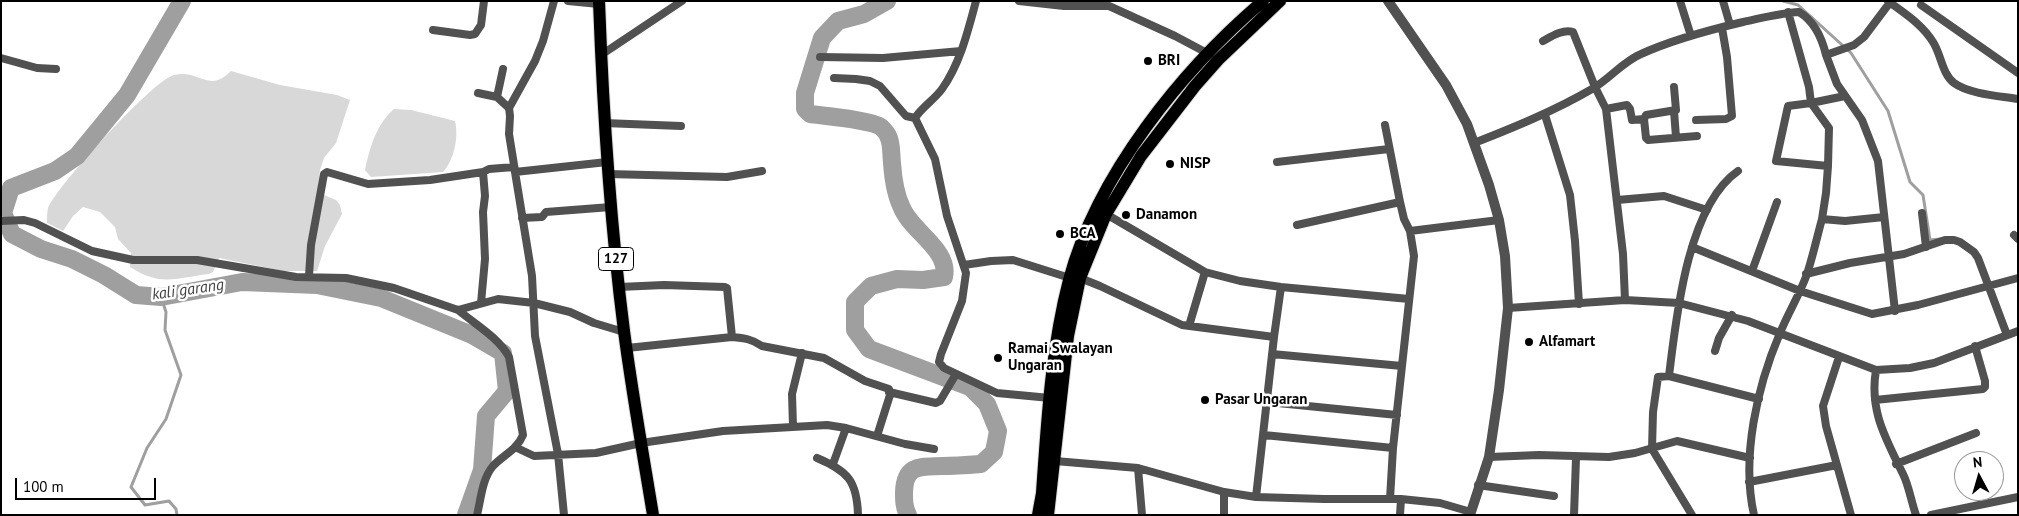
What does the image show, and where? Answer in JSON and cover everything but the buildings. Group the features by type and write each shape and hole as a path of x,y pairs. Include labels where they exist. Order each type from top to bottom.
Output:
{"main road":[{"path":"1038,515 1042,493 1057,334 1075,278 1087,228 1124,158 1157,114 1208,53 1263,1"},
{"path":"1048,515 1065,351 1075,278 1106,214 1141,156 1195,86 1218,60 1280,1"},
{"name":"127","path":"599,3 607,168 619,287 624,332 653,515"}],"street":[{"path":"434,30 475,34 481,26 484,1"},
{"path":"554,1 537,56 509,108 508,134 532,276 535,336 558,454 564,515"},
{"path":"568,1 599,3"},
{"path":"601,55 682,1"},
{"path":"914,118 941,91 961,51 976,1"},
{"path":"1019,1 1064,6 1109,4 1208,53"},
{"path":"1055,461 1138,468 1224,492 1256,497 1401,499 1440,503 1470,513 1488,457 1499,390 1508,308 1506,265 1498,220 1474,143 1462,112 1446,85 1388,1"},
{"path":"1680,1 1691,36"},
{"path":"1723,1 1730,25"},
{"path":"1826,55 1854,45 1864,37 1890,2 1924,29 1954,83 1969,89 2018,99"},
{"path":"1912,18 1922,3 2018,72"},
{"path":"1474,143 1545,115 1595,88 1615,70 1641,54 1691,36 1730,25 1773,15 1799,12 1806,16 1816,29 1833,74 1845,96 1862,120 1878,162 1895,311"},
{"path":"1754,515 1749,482 1750,458 1759,399 1780,334 1806,274 1822,219 1828,166 1829,128 1811,103 1786,13"},
{"path":"1696,120 1726,119 1732,116 1727,57 1722,28"},
{"path":"1543,41 1559,33 1572,31 1606,110 1617,200 1625,300"},
{"path":"820,57 883,58 961,51"},
{"path":"1,58 37,68 56,69"},
{"path":"497,97 503,69"},
{"path":"834,78 856,78 880,86 906,116 914,118 933,152 947,216 964,266 966,280 962,301 939,360 944,368 997,393 1050,398"},
{"path":"1674,87 1676,138"},
{"path":"478,93 497,97 509,108"},
{"path":"1828,166 1776,161 1787,107 1789,105 1811,103 1845,96"},
{"path":"1606,110 1627,105 1630,109 1632,120 1644,119"},
{"path":"1674,111 1646,115 1644,119 1646,140 1697,136"},
{"path":"1545,115 1570,195 1579,304"},
{"path":"604,123 681,126"},
{"path":"1385,125 1400,202 1404,219 1410,232 1414,256 1393,448 1390,499"},
{"path":"1278,162 1389,150"},
{"path":"309,276 311,245 324,174 328,172 368,184 430,180 483,172 489,169 607,168 727,177 762,171"},
{"path":"1669,376 1679,303 1692,247 1708,210 1723,186 1738,171"},
{"path":"481,303 485,259 483,172"},
{"path":"1617,200 1664,196 1708,210"},
{"path":"1297,225 1400,202"},
{"path":"1752,271 1778,202"},
{"path":"522,218 542,217 546,212 611,207"},
{"path":"1106,214 1205,272 1240,281 1281,287 1409,299"},
{"path":"1922,214 1926,247"},
{"path":"1822,219 1845,221 1884,217"},
{"path":"2,221 24,220 40,225 92,251 115,256 145,261 197,260 296,277 346,278 371,282 458,310 502,347 509,357 523,435 515,447 493,466 486,478 477,515"},
{"path":"1410,232 1498,220"},
{"path":"1806,274 1850,263 1889,257 1945,240 1954,240 1974,252 1978,258 2007,335"},
{"path":"1692,247 1800,291 1872,314 1895,311 2018,278"},
{"path":"964,266 991,261 1013,260 1075,278 1189,326 1274,337"},
{"path":"1189,326 1205,272"},
{"path":"619,287 664,285 725,287 727,288 732,337"},
{"path":"1256,497 1281,287"},
{"path":"458,310 498,299 534,303 570,312 594,324 624,332"},
{"path":"1508,308 1625,300 1679,303 1732,316 1876,370 1897,370 1922,366 2018,331"},
{"path":"1715,351 1732,316"},
{"path":"627,348 732,337 745,338 754,340 762,346 802,353 833,362 865,381 887,388 890,392 936,403 940,401 956,374"},
{"path":"1875,400 1985,387 1975,346"},
{"path":"793,426 792,394 802,353"},
{"path":"1272,354 1402,366"},
{"path":"1839,357 1822,406 1851,515"},
{"path":"1876,370 1875,400 1878,418 1896,464 1903,473 1916,515"},
{"path":"1692,515 1652,449 1653,412 1658,376 1669,376 1759,399"},
{"path":"877,436 890,392"},
{"path":"1268,402 1397,416"},
{"path":"515,447 534,456 596,453 641,443 723,431 827,425 934,450"},
{"path":"833,464 846,428"},
{"path":"1896,464 1976,433"},
{"path":"1264,435 1393,448"},
{"path":"1488,457 1540,455 1576,458 1623,456 1677,441 1750,458"},
{"path":"817,458 833,464 842,470 853,484 856,492 858,515"},
{"path":"1574,515 1576,458"},
{"path":"1749,482 1837,465"},
{"path":"1138,468 1142,515"},
{"path":"1478,485 1554,496"},
{"path":"1224,492 1224,515"},
{"path":"1931,515 2018,497"},
{"path":"1400,515 1401,499"}],"shaded area":[{"path":"231,71 280,85 337,95 350,100 336,143 324,158 320,170 318,187 324,195 336,200 340,205 342,214 325,246 317,271 283,271 219,258 213,272 209,274 168,280 160,279 130,267 131,253 118,239 115,227 100,212 83,207 73,216 63,231 47,223 48,208 55,196 87,157 147,94 174,75 191,75 210,81 223,78"},
{"path":"394,109 411,110 455,121 455,148 443,172 371,177 365,170 378,129"}],"waterway":[{"name":"kali garang","path":"182,1 127,95 77,156 55,171 11,188 3,213 12,234 41,249 72,259 104,275 136,295 161,297 242,282 317,285 381,298 472,335 503,353 507,391 486,416 482,470 466,515"},
{"path":"887,1 864,14 838,21 822,38 805,93 805,109 810,114 868,122 881,127 885,131 890,142 894,180 900,203 907,217 929,241 941,258 944,267 944,277 923,280 897,279 871,286 855,302 855,330 869,349 970,387 987,404 998,431 994,452 981,464 921,467 911,472 907,476 904,492 904,504 908,515"},
{"path":"1783,1 1798,5 1851,53 1888,111 1910,182 1923,195 1930,240 1940,239"},
{"path":"161,297 166,312 165,330 181,375 166,419 147,448 131,487 145,505 169,501 176,509 177,515"}],"place":[{"name":"BRI","path":"1148,61"},
{"name":"NISP","path":"1170,164"},
{"name":"Danamon","path":"1126,215"},
{"name":"BCA","path":"1060,234"},
{"name":"Alfamart","path":"1529,342"},
{"name":"Ramai Swalayan Ungaran","path":"998,358"},
{"name":"Pasar Ungaran","path":"1205,400"}]}
